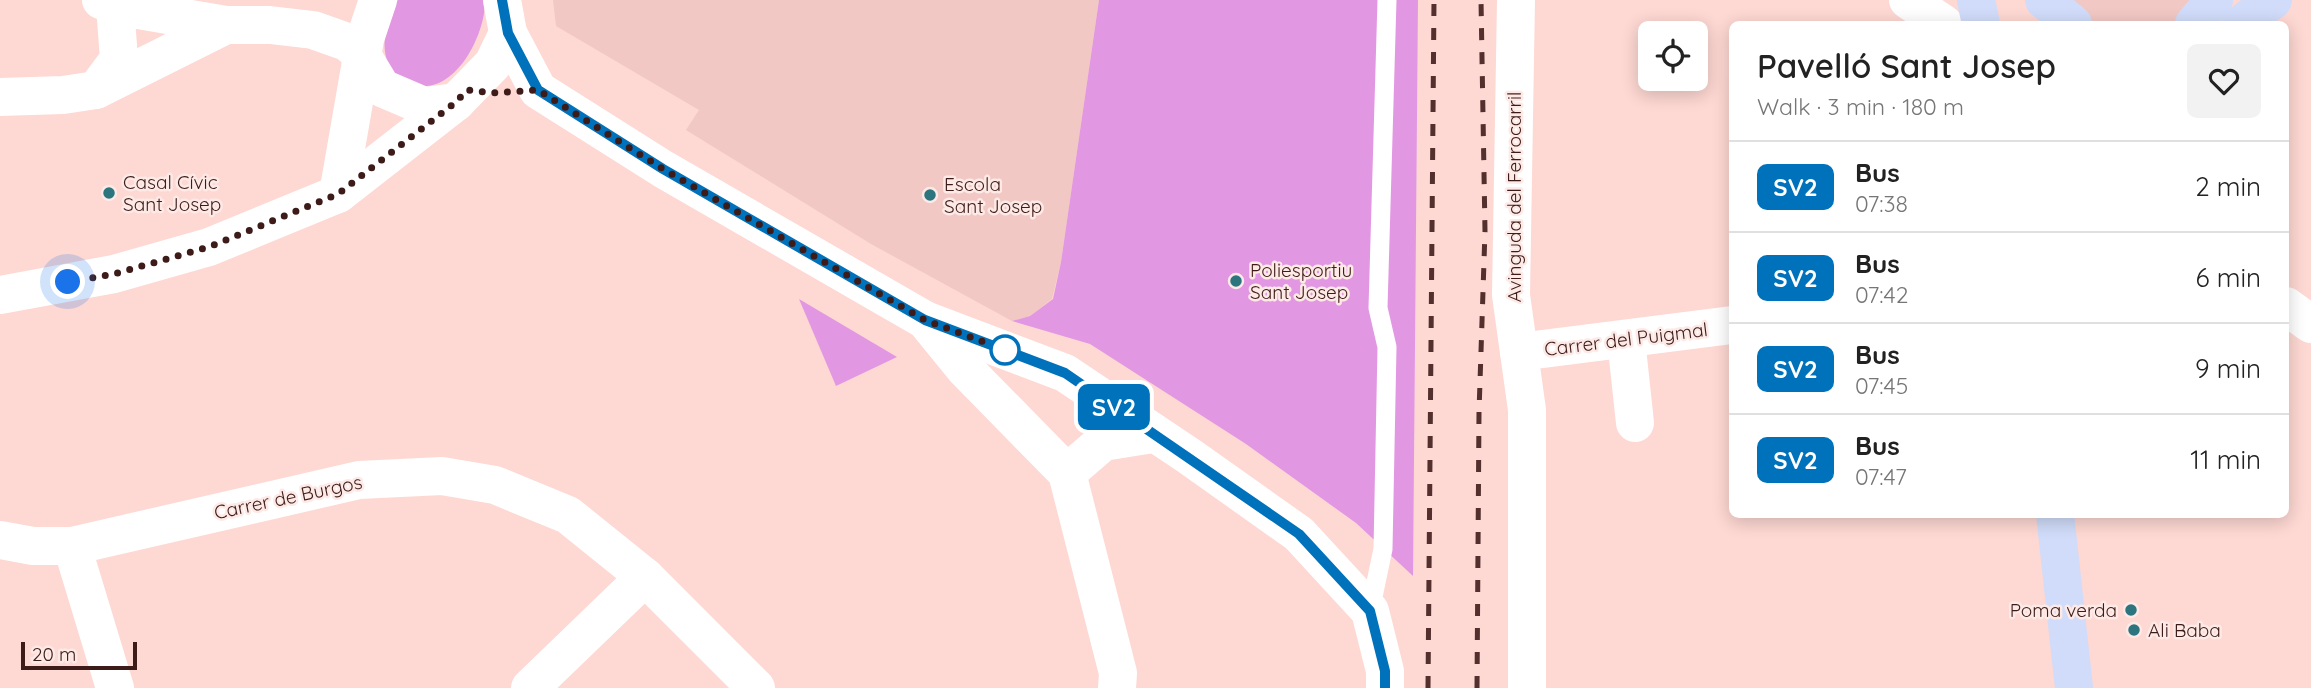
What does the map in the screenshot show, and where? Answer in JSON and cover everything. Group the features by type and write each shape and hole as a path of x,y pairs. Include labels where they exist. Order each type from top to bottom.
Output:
{"street":[{"path":"338,194 365,38 378,0"},
{"name":"Avinguda del Ferrocarril","path":"1516,0 1511,295 1527,410 1527,688"},
{"path":"1908,0 1940,21"},
{"path":"1976,0 1980,21"},
{"path":"2044,0 2069,21"},
{"path":"2196,21 2214,0"},
{"path":"2245,21 2273,0"},
{"path":"108,3 141,26 173,33 312,15 362,55 382,88 424,106 462,96 538,90"},
{"path":"96,90 119,59 108,3"},
{"path":"312,15 345,80 353,110"},
{"path":"505,16 538,90 663,169 925,320 1065,373 1299,534 1370,611 1385,671 1385,688"},
{"path":"0,295 114,274 209,247 338,194 462,96 493,64 505,16"},
{"path":"0,97 96,90 226,25"},
{"path":"2289,308 2311,324"},
{"path":"925,320 965,369 1067,473 1118,673 1117,688"},
{"name":"Carrer del Puigmal","path":"1519,352 1729,325"},
{"path":"1626,339 1635,424"},
{"path":"1067,473 1103,442 1153,433"},
{"name":"Carrer de Burgos","path":"0,540 33,546 72,546 359,480 442,476 495,485 568,515 645,577 756,688"},
{"path":"2055,518 2074,688"},
{"path":"72,546 115,688"},
{"path":"530,688 645,577"}],"lane":[{"path":"1370,611 1383,549 1387,348 1378,309 1387,0"}],"shaded area":[{"path":"398,0 485,0 481,28 475,42 458,69 446,79 434,85 420,86 405,82 388,64 385,52 387,25"},
{"name":"Escola Sant Josep","path":"553,0 1099,0 1061,262 1052,299 1030,316 1012,321 871,244 686,130 699,110 556,26"},
{"name":"Poliesportiu Sant Josep","path":"1099,0 1418,0 1413,576 1356,523 1246,444 1090,344 1012,321 1030,316 1053,299 1061,262"},
{"path":"2051,0 2205,0 2190,21 2080,21"},
{"path":"799,299 897,357 836,386"}],"railway":[{"path":"1428,688 1434,0"},
{"path":"1477,688 1479,412 1485,231 1481,0"}],"bus line":[{"name":"SV2","path":"502,0 508,33 538,90 663,169 925,320 1065,373 1299,534 1370,611 1385,671 1385,688"}],"place":[{"name":"Casal Cívic Sant Josep","path":"109,193"},
{"name":"Escola Sant Josep","path":"930,195"},
{"name":"Poliesportiu Sant Josep","path":"1236,281"},
{"name":"Poma verda","path":"2131,610"},
{"name":"Ali Baba","path":"2134,630"}],"route":[{"path":"68,282 114,274 209,247 338,194 456,102 467,90 492,93 538,90 663,169 925,320 1005,350"}]}
